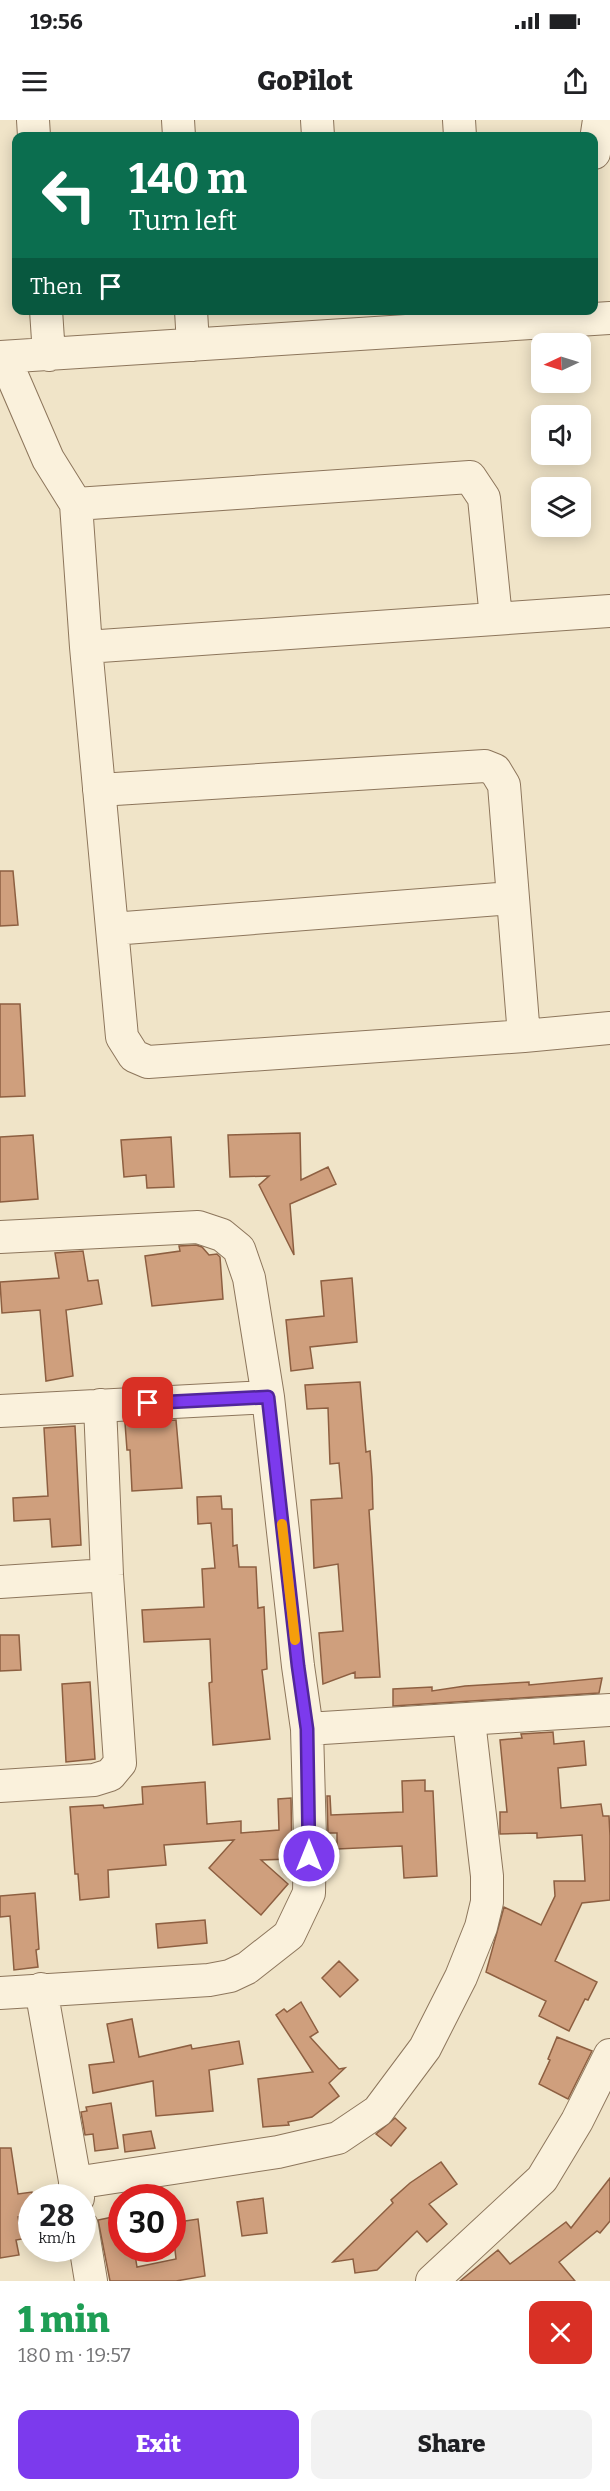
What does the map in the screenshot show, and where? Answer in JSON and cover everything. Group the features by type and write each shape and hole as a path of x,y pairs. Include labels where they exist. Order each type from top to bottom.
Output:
{"street":[{"path":"46,315 49,355"},
{"path":"191,315 193,345"},
{"path":"610,318 473,319 193,345 2,357 48,459 76,504 86,647 122,1037 134,1056 148,1062 610,1028"},
{"path":"76,504 470,477 484,498 496,618"},
{"path":"86,647 610,611"},
{"path":"99,790 484,766 495,770 504,785 524,1036"},
{"path":"112,929 512,898"},
{"path":"0,1237 198,1227 222,1235 239,1249 249,1278 268,1397 307,1729 309,1893 289,1935 247,1968 230,1976 209,1980 0,1993"},
{"path":"0,1410 268,1397"},
{"path":"0,1786 94,1780 110,1775 120,1763 107,1575 100,1405"},
{"path":"0,1581 107,1575"},
{"path":"307,1729 469,1721 610,1710"},
{"path":"96,2186 278,2152 338,2138 378,2111 425,2048 461,1977 481,1928 486,1902 487,1876 469,1721"},
{"path":"41,1989 76,2184"},
{"path":"432,2281 542,2179 577,2121 610,2055"},
{"path":"89,2262 92,2281"}],"building":[{"path":"0,871 13,871 18,925 0,926"},
{"path":"0,1004 20,1004 25,1096 0,1097"},
{"path":"300,1133 301,1180 328,1167 336,1184 290,1204 294,1255 259,1185 269,1176 230,1177 228,1135"},
{"path":"33,1135 38,1199 0,1202 0,1137"},
{"path":"171,1137 174,1187 147,1188 146,1175 124,1177 121,1140"},
{"path":"179,1246 202,1247 209,1255 217,1254 220,1257 223,1299 152,1306 145,1256 180,1251"},
{"path":"83,1251 88,1281 98,1280 102,1304 66,1310 73,1376 46,1381 40,1310 2,1313 0,1282 59,1278 55,1253"},
{"path":"352,1278 357,1342 310,1347 313,1368 291,1371 286,1320 324,1316 321,1281"},
{"path":"360,1382 366,1452 370,1451 372,1477 373,1509 369,1510 380,1677 355,1678 355,1672 323,1684 319,1633 343,1631 338,1564 314,1568 311,1500 342,1498 339,1463 330,1464 328,1408 307,1409 305,1385"},
{"path":"176,1420 182,1488 132,1491 130,1450 127,1450 125,1423"},
{"path":"75,1426 81,1545 52,1547 50,1519 14,1521 13,1498 48,1496 44,1428"},
{"path":"221,1496 222,1509 232,1509 233,1546 237,1545 239,1567 256,1567 258,1608 264,1607 267,1669 262,1670 270,1739 213,1745 209,1683 212,1682 210,1639 144,1642 142,1610 204,1607 202,1569 215,1568 211,1523 198,1524 197,1497"},
{"path":"0,1635 19,1635 21,1670 0,1671"},
{"path":"602,1678 599,1693 393,1706 393,1689 432,1687 432,1691 465,1686 529,1682 529,1685"},
{"path":"90,1682 95,1759 66,1762 62,1684"},
{"path":"553,1732 554,1744 584,1741 586,1765 558,1768 561,1808 601,1804 603,1816 609,1816 610,1900 582,1903 555,1961 597,1982 588,2000 585,1999 569,2031 539,2016 546,2001 486,1972 504,1907 541,1925 555,1896 554,1881 585,1881 582,1835 537,1838 537,1833 500,1834 500,1812 507,1812 500,1740 522,1738 521,1734"},
{"path":"425,1780 425,1791 433,1791 437,1876 404,1878 402,1846 337,1849 337,1833 328,1833 327,1796 330,1796 331,1815 403,1812 402,1781"},
{"path":"205,1782 207,1824 241,1821 241,1833 279,1830 278,1799 291,1798 292,1859 261,1860 288,1884 261,1915 209,1868 234,1840 164,1845 166,1865 108,1870 109,1897 80,1900 78,1874 75,1874 70,1807 103,1805 104,1808 143,1804 142,1787"},
{"path":"35,1893 38,1967 14,1970 10,1916 0,1917 0,1896"},
{"path":"205,1920 207,1943 158,1948 156,1924"},
{"path":"339,1961 358,1980 340,1997 322,1978"},
{"path":"301,2002 318,2032 310,2037 339,2069 345,2068 329,2083 339,2096 312,2117 288,2122 289,2125 263,2127 258,2079 313,2072 276,2015 284,2009 287,2012"},
{"path":"132,2019 139,2057 191,2045 192,2049 239,2041 243,2064 209,2070 213,2111 156,2116 153,2081 93,2093 89,2065 114,2062 107,2024"},
{"path":"557,2037 592,2051 568,2099 539,2084"},
{"path":"111,2103 118,2148 95,2151 93,2134 85,2135 81,2112 87,2111 86,2107"},
{"path":"395,2118 406,2128 391,2146 376,2134"},
{"path":"151,2131 155,2148 125,2152 123,2135"},
{"path":"0,2148 11,2148 18,2194 18,2240 16,2240 18,2255 0,2258"},
{"path":"441,2162 457,2184 429,2204 447,2224 427,2242 417,2231 377,2270 355,2273 353,2259 333,2262 393,2203 391,2200 410,2183"},
{"path":"610,2178 610,2221 600,2233 597,2231 559,2262 575,2281 460,2281 498,2250 510,2264 566,2222 571,2228"},
{"path":"263,2198 267,2233 242,2236 237,2202"},
{"path":"108,2218 108,2262 136,2262 137,2267 161,2262 186,2262 186,2221 198,2219 205,2276 176,2281 110,2281 98,2220"}],"slow traffic":[{"path":"282,1524 295,1640"}],"route":[{"path":"148,1403 268,1397 307,1729 309,1856"}]}
